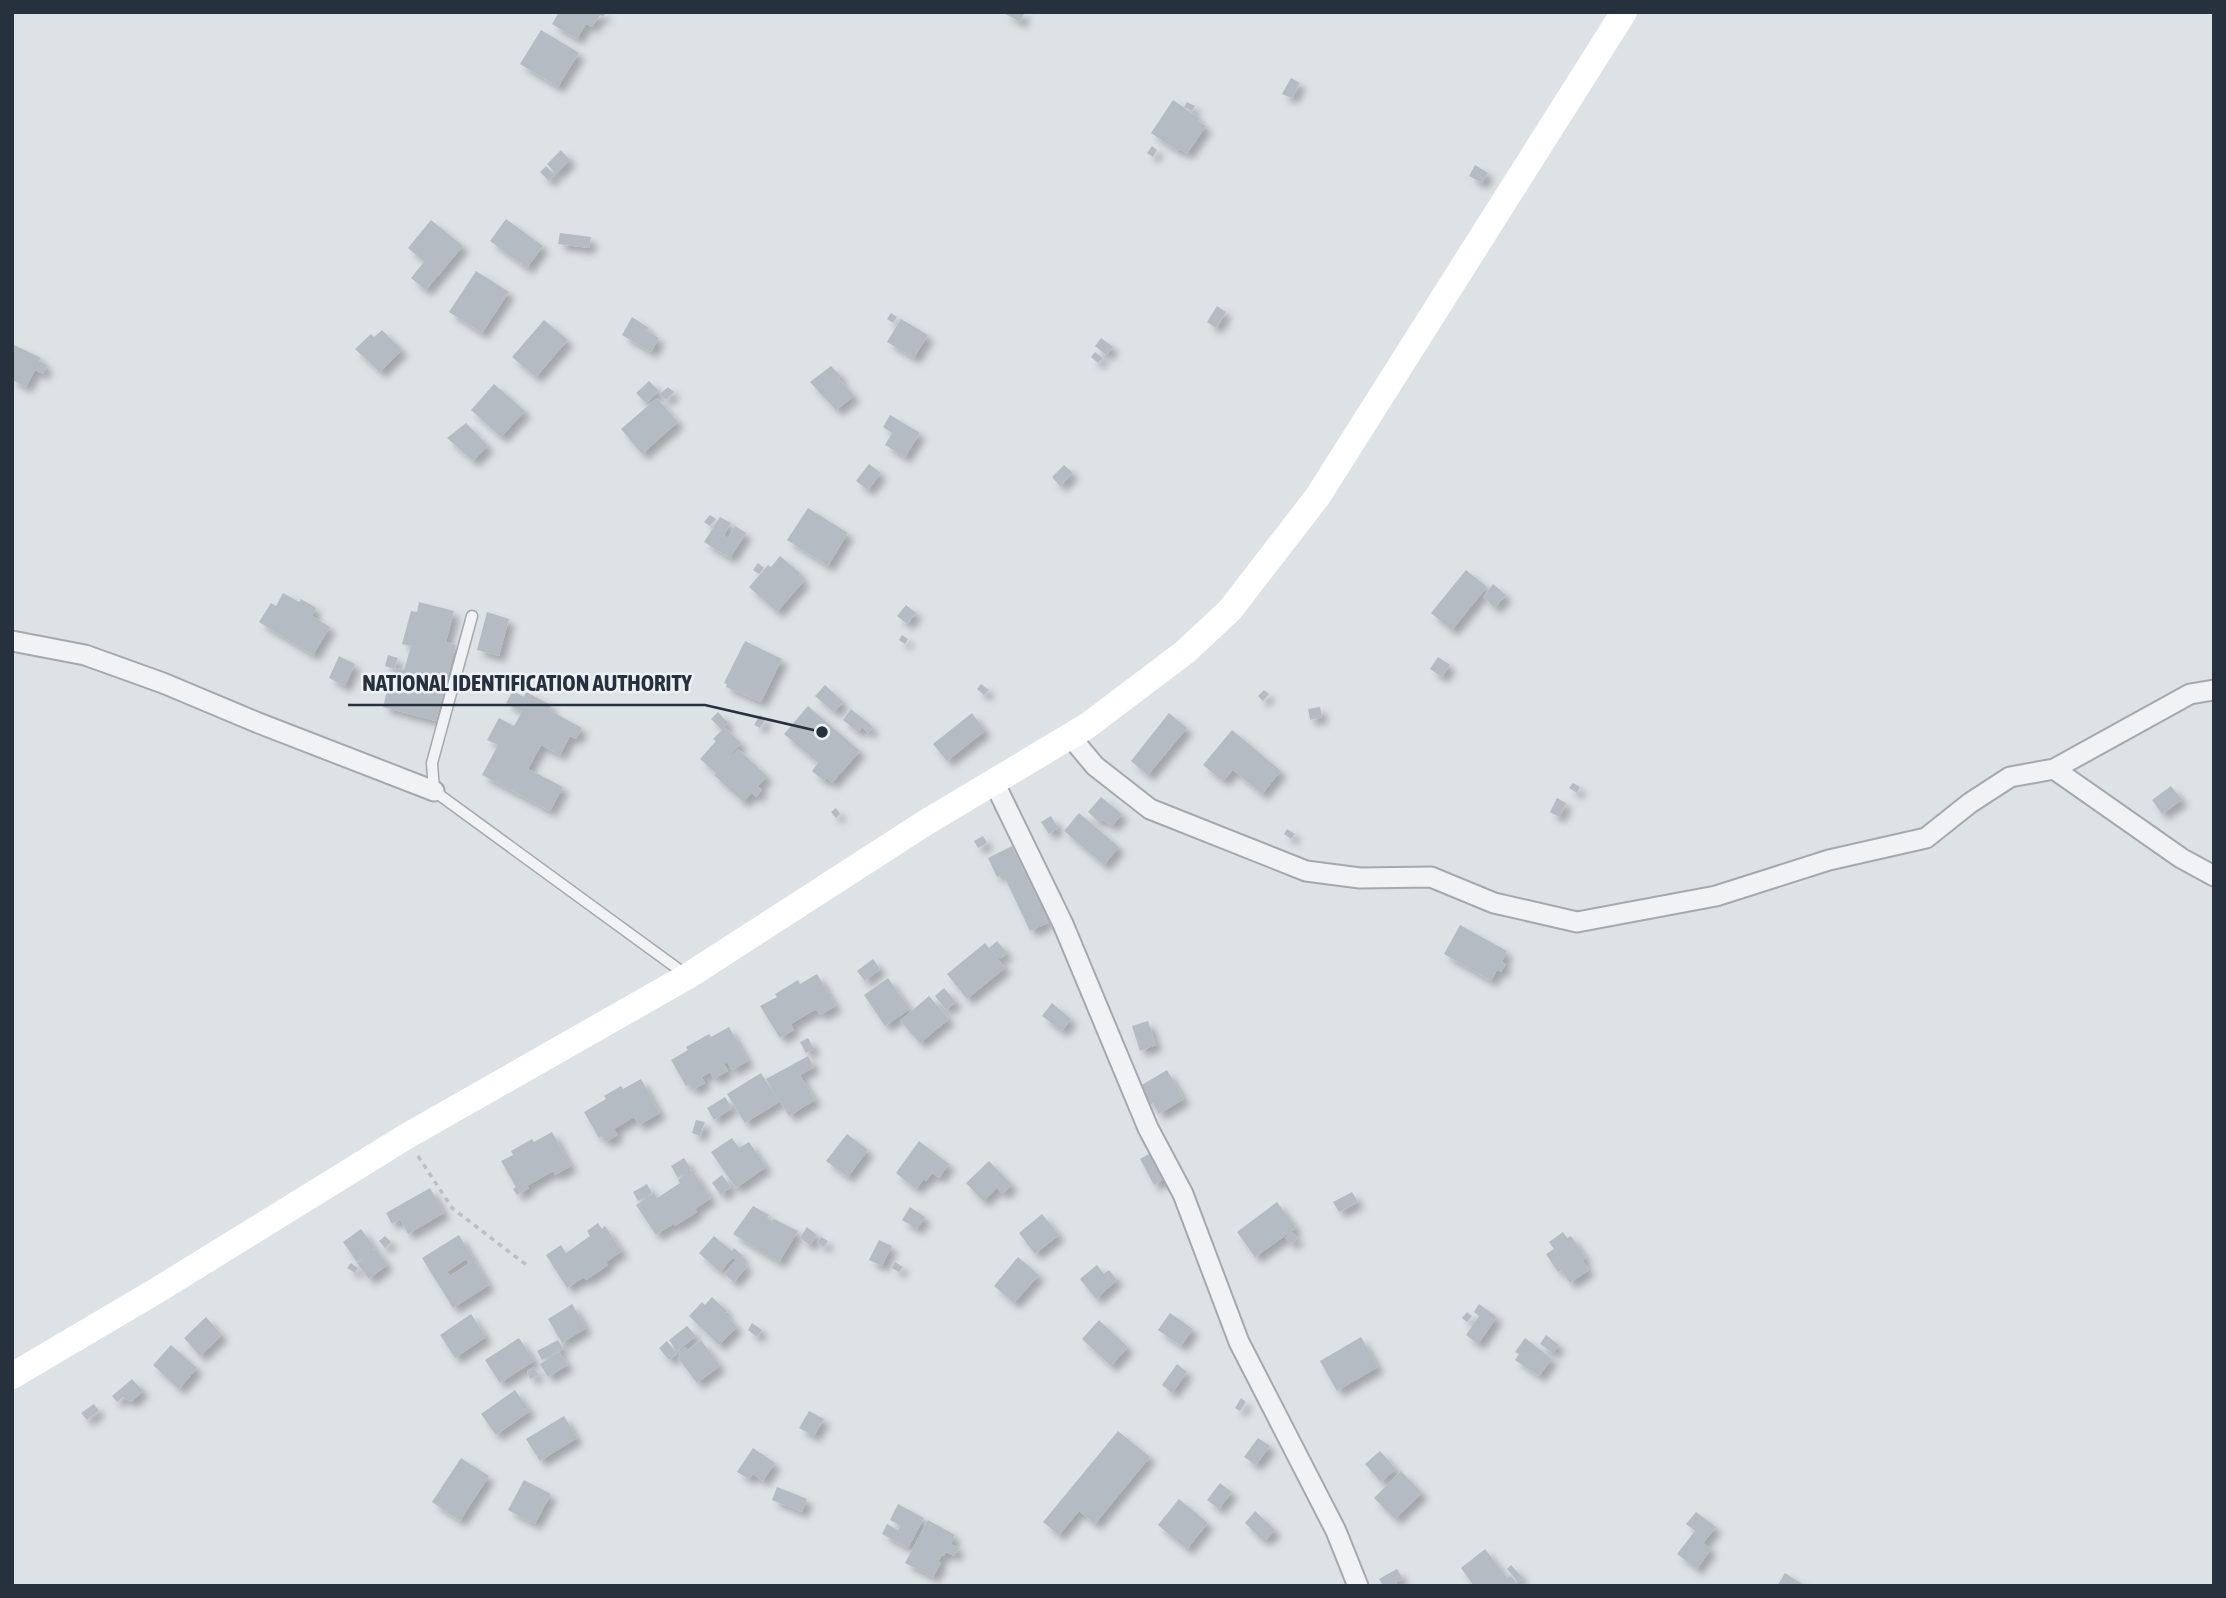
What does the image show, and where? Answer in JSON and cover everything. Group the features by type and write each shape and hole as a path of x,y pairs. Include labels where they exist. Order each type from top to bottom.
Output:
{"main road":[{"path":"12,1376 407,1136 688,976 925,823 1087,726 1185,652 1230,610 1318,496 1624,12"}],"street":[{"path":"12,641 85,655 163,682 256,722 434,790"},
{"path":"1070,736 1095,766 1150,809 1306,871 1360,878 1432,877 1494,903 1577,922 1716,896 1829,860 1926,838 1970,803 2010,777 2054,769 2190,694 2214,690"},
{"path":"2054,769 2181,858 2214,876"},
{"path":"994,782 1063,924 1148,1128 1183,1194 1239,1342 1336,1531 1358,1586"}],"lane":[{"path":"472,616 432,763 434,790 688,976"}],"path":[{"path":"407,1136 452,1208 529,1267"}],"building":[{"path":"559,12 606,12 603,17 600,15 592,27 586,24 577,39 552,24"},
{"path":"1002,12 1025,12 1020,22"},
{"path":"541,30 579,53 558,87 520,64"},
{"path":"1291,78 1300,83 1292,98 1282,94"},
{"path":"1173,100 1206,126 1187,154 1151,133"},
{"path":"1187,102 1195,106 1192,111 1184,107"},
{"path":"1152,146 1157,150 1153,157 1147,153"},
{"path":"561,150 570,160 556,174 547,164"},
{"path":"1475,165 1488,173 1482,183 1469,176"},
{"path":"546,166 555,175 549,181 540,172"},
{"path":"506,219 543,246 527,268 490,241"},
{"path":"431,220 463,246 426,290 411,278 424,262 408,248"},
{"path":"560,233 591,237 589,248 558,244"},
{"path":"476,271 509,292 482,333 449,312"},
{"path":"1217,306 1226,312 1216,328 1207,322"},
{"path":"891,313 897,317 893,323 887,319"},
{"path":"632,317 659,338 651,352 622,335"},
{"path":"901,319 928,335 914,358 887,342"},
{"path":"544,320 568,340 536,377 512,357"},
{"path":"382,330 402,350 380,372 355,349 371,334 374,337"},
{"path":"1101,338 1113,347 1106,355 1095,346"},
{"path":"14,345 41,358 39,361 47,365 43,374 35,370 26,387 12,380"},
{"path":"1095,352 1103,358 1098,363 1091,357"},
{"path":"831,366 854,396 836,410 810,382"},
{"path":"649,381 659,391 646,403 636,393"},
{"path":"494,384 525,411 501,437 471,410"},
{"path":"668,387 674,392 666,400 660,394"},
{"path":"657,398 678,422 642,454 621,429"},
{"path":"890,415 920,433 905,457 885,445 892,433 883,427"},
{"path":"466,423 488,446 473,461 447,438"},
{"path":"869,464 881,473 868,490 856,481"},
{"path":"1064,465 1073,473 1060,486 1052,477"},
{"path":"808,508 848,533 828,566 787,540"},
{"path":"710,515 716,519 710,526 704,522"},
{"path":"720,517 731,523 724,535 728,538 735,526 746,533 730,558 704,542"},
{"path":"780,556 800,573 799,576 804,581 777,612 749,587 768,565 771,567"},
{"path":"758,563 764,568 759,574 753,570"},
{"path":"1466,570 1487,587 1452,630 1431,613"},
{"path":"1493,584 1506,595 1495,608 1483,597"},
{"path":"283,593 316,608 312,616 330,627 313,655 259,622 271,603 276,606"},
{"path":"419,602 454,611 446,642 456,645 436,721 383,707 390,679 393,680 396,668 404,670 411,646 402,644 411,611 417,612"},
{"path":"906,605 916,613 907,624 897,616"},
{"path":"487,612 509,619 499,656 477,650"},
{"path":"902,635 908,639 905,644 899,640"},
{"path":"745,641 782,659 761,702 726,687 727,684 724,683"},
{"path":"388,655 398,658 394,669 385,666"},
{"path":"339,656 355,664 345,686 329,678"},
{"path":"1438,657 1450,665 1442,677 1430,669"},
{"path":"981,684 989,690 984,695 977,689"},
{"path":"825,685 843,702 834,712 815,696"},
{"path":"1264,690 1269,694 1263,701 1258,696"},
{"path":"513,691 524,697 526,692 551,705 549,710 582,728 576,739 570,736 560,755 541,745 528,769 563,787 550,811 482,775 498,745 487,740 499,718 514,726 522,712 506,703"},
{"path":"808,706 860,751 832,783 827,778 824,781 812,771 818,763 784,734"},
{"path":"1320,707 1322,717 1310,720 1308,709"},
{"path":"851,709 873,727 868,733 862,727 858,732 843,720"},
{"path":"718,712 728,723 724,727 741,743 718,769 738,749 767,776 758,786 762,790 756,797 752,793 743,802 700,759 722,730 711,719"},
{"path":"972,713 985,731 947,761 933,744"},
{"path":"1169,713 1187,728 1148,775 1131,761"},
{"path":"760,715 766,719 760,728 754,725"},
{"path":"1232,730 1281,771 1262,794 1233,770 1223,781 1203,765"},
{"path":"1573,783 1580,787 1577,793 1569,788"},
{"path":"2171,786 2182,800 2162,814 2152,800"},
{"path":"1101,797 1122,814 1112,826 1101,819 1099,822 1088,812"},
{"path":"1557,798 1566,803 1559,817 1550,812"},
{"path":"836,808 840,814 836,818 831,812"},
{"path":"1079,813 1119,847 1104,865 1064,831"},
{"path":"1051,816 1058,828 1049,834 1041,822"},
{"path":"1287,829 1295,834 1291,839 1284,834"},
{"path":"983,836 987,843 978,848 974,841"},
{"path":"1012,846 1048,923 1030,931 1003,874 997,877 988,858"},
{"path":"1460,925 1507,951 1502,962 1506,964 1501,972 1497,970 1491,981 1444,954"},
{"path":"997,941 1007,953 1000,959 991,950 1005,968 967,999 947,974 985,943 989,948"},
{"path":"873,959 880,969 865,981 857,971"},
{"path":"817,974 836,1006 820,1015 816,1009 791,1024 794,1030 780,1038 760,1006 777,997 775,994 798,980 800,984"},
{"path":"888,978 910,1009 885,1026 864,995"},
{"path":"944,988 956,1002 946,1010 935,996"},
{"path":"929,996 949,1019 920,1043 900,1021"},
{"path":"1052,1003 1071,1019 1062,1031 1042,1016"},
{"path":"1148,1021 1156,1045 1140,1051 1132,1026"},
{"path":"729,1027 748,1061 732,1070 727,1062 724,1064 728,1071 714,1079 710,1072 702,1077 705,1083 693,1090 690,1084 686,1086 671,1060 688,1050 686,1047"},
{"path":"808,1038 814,1049 806,1053 800,1042"},
{"path":"808,1056 814,1067 800,1075 815,1100 789,1116 766,1079"},
{"path":"1167,1070 1184,1099 1159,1114 1153,1103 1150,1105 1140,1086"},
{"path":"761,1073 779,1102 745,1123 727,1094"},
{"path":"641,1079 660,1113 639,1125 634,1117 614,1129 618,1135 606,1142 602,1136 599,1138 584,1112 621,1086 623,1089"},
{"path":"725,1097 732,1108 714,1120 707,1108"},
{"path":"696,1120 705,1122 700,1136 692,1133"},
{"path":"552,1132 571,1166 555,1175 553,1171 517,1195 513,1189 516,1187 501,1161 513,1155 511,1151 532,1139 534,1142"},
{"path":"847,1134 868,1150 848,1177 826,1161"},
{"path":"732,1138 739,1148 749,1142 766,1167 736,1188 711,1152"},
{"path":"919,1141 949,1164 939,1178 932,1173 916,1189 896,1173"},
{"path":"1154,1151 1168,1177 1154,1185 1140,1159"},
{"path":"684,1158 691,1169 678,1178 671,1166"},
{"path":"989,1161 1012,1185 1002,1194 997,1188 983,1201 966,1183"},
{"path":"692,1170 711,1198 695,1209 697,1212 656,1235 636,1205 654,1193 657,1198 680,1183 678,1180"},
{"path":"722,1175 731,1187 721,1195 712,1183"},
{"path":"647,1184 652,1193 638,1201 633,1192"},
{"path":"430,1188 444,1213 408,1234 400,1219 392,1224 386,1213"},
{"path":"1352,1192 1358,1202 1339,1212 1333,1202"},
{"path":"1277,1202 1296,1228 1255,1257 1237,1232"},
{"path":"753,1206 769,1215 767,1218 772,1221 774,1219 798,1231 779,1262 733,1234"},
{"path":"910,1207 925,1217 917,1229 902,1220"},
{"path":"1042,1214 1059,1235 1035,1254 1019,1233"},
{"path":"598,1223 602,1229 605,1226 622,1251 606,1262 608,1265 586,1280 584,1277 567,1288 546,1255 561,1245 566,1253 590,1236 587,1231"},
{"path":"807,1227 817,1235 810,1245 800,1238"},
{"path":"361,1229 375,1248 357,1262 343,1242"},
{"path":"1292,1232 1298,1238 1291,1244 1285,1238"},
{"path":"1563,1232 1567,1238 1571,1236 1586,1258 1582,1260 1589,1270 1570,1283 1561,1270 1558,1272 1546,1254 1554,1249 1549,1242"},
{"path":"459,1235 489,1285 453,1308 422,1258","holes":["466,1259 469,1264 450,1276 447,1272"]},
{"path":"385,1236 391,1242 385,1248 379,1241"},
{"path":"714,1236 732,1251 734,1248 743,1256 740,1259 747,1266 734,1282 724,1274 736,1260 733,1257 720,1272 699,1253"},
{"path":"821,1237 828,1241 824,1247 817,1243"},
{"path":"879,1240 892,1246 882,1266 869,1260"},
{"path":"376,1249 387,1265 369,1279 357,1263"},
{"path":"1018,1257 1039,1275 1014,1303 994,1286"},
{"path":"895,1262 903,1267 899,1272 892,1268"},
{"path":"351,1263 358,1268 355,1273 347,1268"},
{"path":"1097,1265 1104,1274 1109,1270 1117,1280 1096,1299 1080,1279"},
{"path":"712,1297 727,1311 725,1314 737,1327 719,1345 689,1316 702,1302 705,1305"},
{"path":"572,1304 586,1328 562,1343 548,1319"},
{"path":"1479,1304 1497,1317 1478,1344 1466,1335 1479,1316 1474,1312"},
{"path":"1467,1312 1472,1316 1467,1322 1462,1318"},
{"path":"1170,1313 1193,1329 1181,1346 1158,1330"},
{"path":"471,1314 486,1337 455,1358 440,1335"},
{"path":"206,1317 222,1335 200,1356 184,1338"},
{"path":"1099,1320 1128,1347 1111,1366 1082,1339"},
{"path":"752,1323 762,1330 757,1337 748,1330"},
{"path":"687,1326 696,1336 677,1351 669,1340"},
{"path":"1546,1335 1559,1345 1553,1353 1540,1344"},
{"path":"1361,1337 1378,1367 1337,1391 1320,1361"},
{"path":"519,1338 534,1361 500,1383 485,1360"},
{"path":"1525,1338 1552,1359 1539,1376 1515,1360 1519,1354 1515,1352"},
{"path":"558,1340 563,1349 542,1360 537,1351"},
{"path":"701,1340 720,1366 697,1383 678,1358 678,1352 685,1347 688,1350"},
{"path":"667,1341 677,1354 669,1360 659,1348"},
{"path":"171,1345 197,1368 179,1389 153,1365"},
{"path":"559,1352 568,1365 548,1377 540,1364"},
{"path":"1177,1364 1187,1372 1172,1393 1162,1385"},
{"path":"534,1367 538,1375 530,1379 527,1371"},
{"path":"132,1379 143,1391 131,1402 123,1397 117,1402 112,1396"},
{"path":"515,1390 530,1411 496,1435 481,1414"},
{"path":"1241,1398 1246,1402 1240,1411 1235,1408"},
{"path":"94,1404 99,1411 87,1420 81,1413"},
{"path":"809,1411 824,1419 814,1436 799,1428"},
{"path":"564,1416 577,1438 540,1461 526,1439"},
{"path":"1118,1431 1150,1457 1095,1524 1079,1511 1059,1535 1043,1522"},
{"path":"1258,1438 1270,1446 1256,1465 1244,1457"},
{"path":"753,1448 775,1463 763,1481 753,1474 749,1479 737,1472"},
{"path":"1380,1451 1396,1469 1381,1482 1365,1464"},
{"path":"461,1458 489,1476 460,1521 432,1502"},
{"path":"1401,1471 1422,1493 1395,1519 1374,1498"},
{"path":"524,1480 551,1494 535,1524 508,1510"},
{"path":"1220,1483 1232,1492 1219,1509 1207,1500"},
{"path":"777,1487 807,1499 802,1512 772,1500"},
{"path":"1179,1499 1208,1523 1187,1549 1158,1525"},
{"path":"898,1504 924,1518 908,1548 882,1534 887,1524 898,1530 901,1526 890,1520"},
{"path":"1255,1511 1275,1530 1266,1540 1263,1537 1261,1539 1245,1523"},
{"path":"1696,1512 1716,1527 1703,1543 1711,1549 1697,1569 1677,1554 1695,1531 1686,1524"},
{"path":"928,1520 955,1535 951,1544 959,1548 954,1556 946,1552 942,1555 938,1562 941,1563 933,1577 905,1563"},
{"path":"1485,1549 1507,1578 1511,1576 1517,1584 1474,1586 1461,1568"},
{"path":"1511,1565 1523,1578 1518,1582 1507,1569"},
{"path":"1397,1569 1403,1579 1395,1582 1398,1586 1384,1586 1379,1579"},
{"path":"1785,1573 1805,1586 1777,1586"}],"place":[{"name":"NATIONAL IDENTIFICATION AUTHORITY","path":"822,732"}]}
